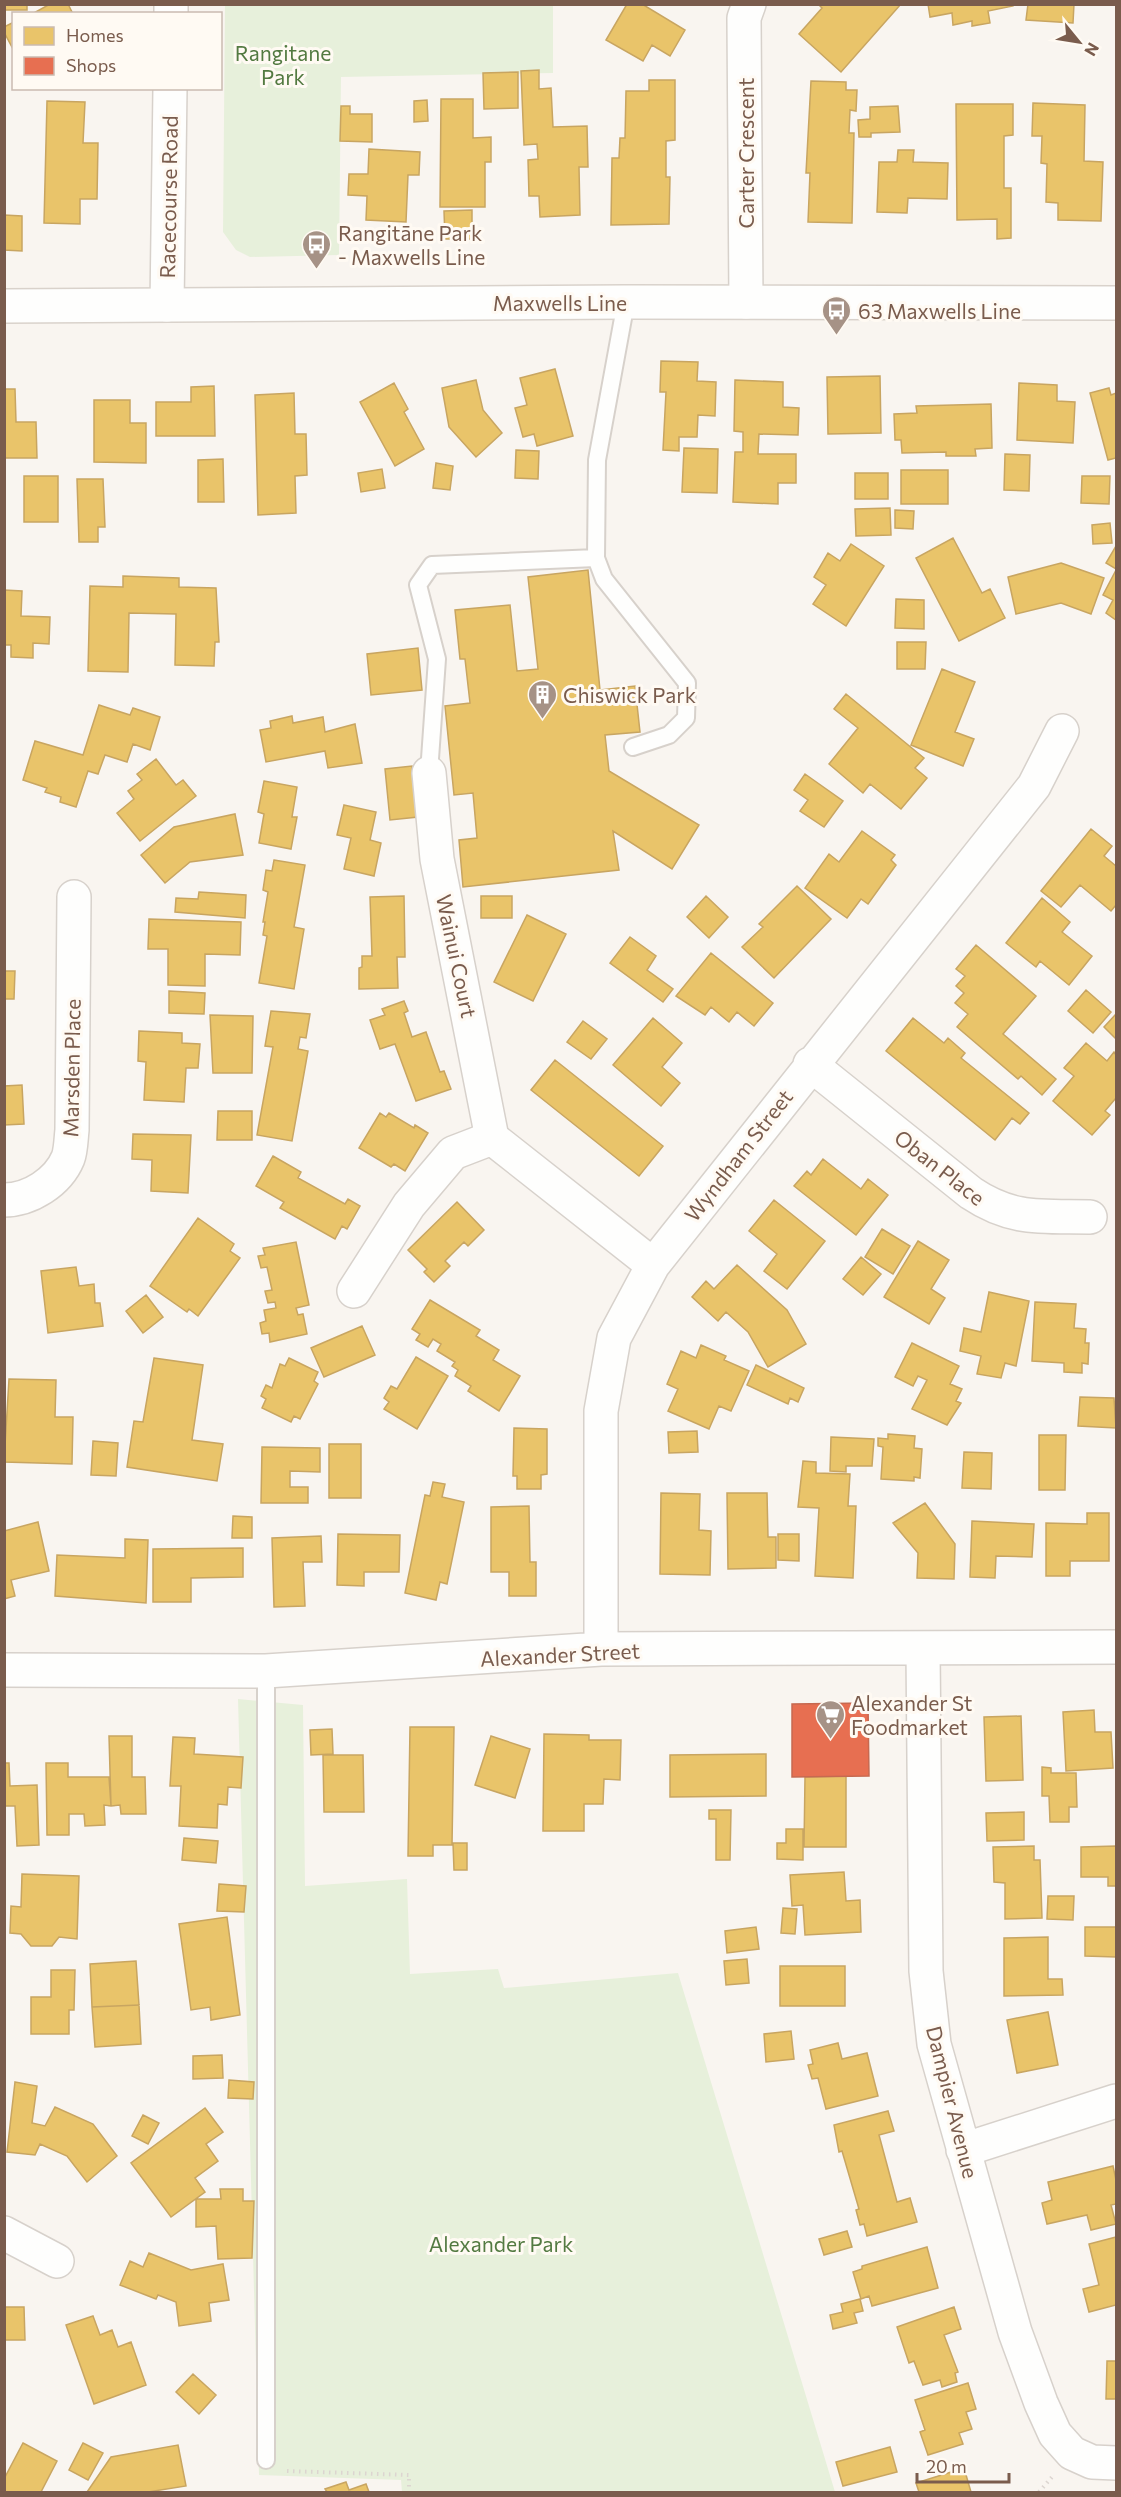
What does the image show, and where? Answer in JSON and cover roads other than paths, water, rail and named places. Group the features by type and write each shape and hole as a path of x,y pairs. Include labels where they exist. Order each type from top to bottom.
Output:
{"street":[{"name":"Carter Crescent","path":"746,302 744,18 749,4"},
{"name":"Racecourse Road","path":"167,305 170,90"},
{"name":"Maxwells Line","path":"4,306 626,302 1116,303"},
{"name":"Wyndham Street","path":"602,1649 601,1411 614,1338 653,1265 810,1064 1034,786 1062,731"},
{"name":"Wainui Court","path":"429,773 437,859 492,1138"},
{"name":"Marsden Place","path":"4,1200 35,1194 52,1180 68,1158 72,1130 74,897"},
{"name":"Oban Place","path":"810,1064 971,1193 991,1206 1018,1215 1090,1217"},
{"path":"354,1291 409,1205 453,1153 492,1138 653,1265"},
{"name":"Alexander Street","path":"4,1670 266,1671 602,1649 923,1650 1116,1647"},
{"name":"Dampier Avenue","path":"923,1650 926,1971 934,2043 1015,2332 1055,2434 1072,2453 1092,2462 1116,2463"},
{"path":"963,2150 1116,2101"},
{"path":"4,2233 57,2261"}],"lane":[{"path":"626,302 597,460 596,558 604,579 687,683 686,718 669,735 633,747"},
{"path":"429,773 437,659 418,585 432,565 596,558"},
{"path":"266,1671 266,2460"}],"place":[{"name":"Rangitāne Park - Maxwells Line","path":"317,270"},
{"name":"63 Maxwells Line","path":"837,336"},
{"name":"Chiswick Park","path":"542,720"},
{"name":"Alexander St Foodmarket","path":"830,1740"}],"park label":[{"name":"Rangitane Park","path":"283,64"},
{"name":"Alexander Park","path":"501,2243"}]}
